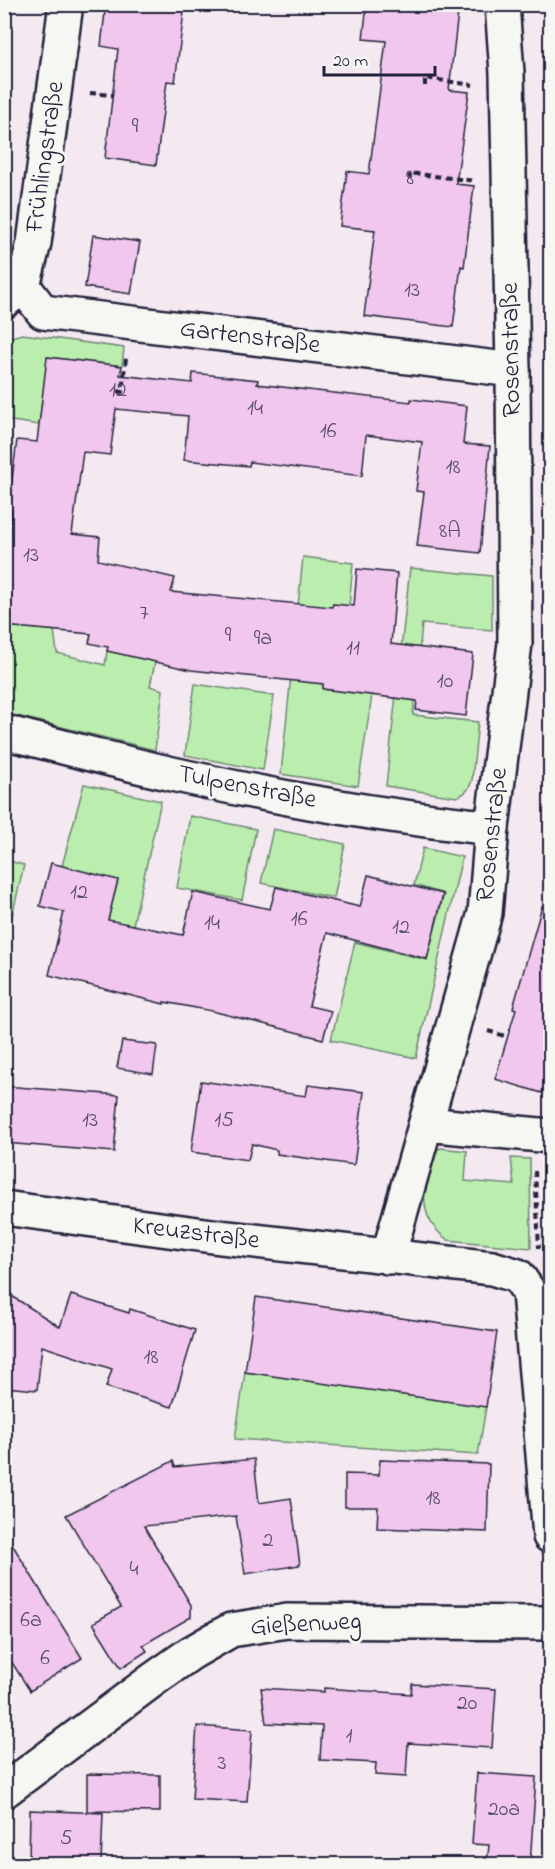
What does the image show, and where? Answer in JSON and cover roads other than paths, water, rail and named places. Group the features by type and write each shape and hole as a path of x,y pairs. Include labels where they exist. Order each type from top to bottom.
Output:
{"street":[{"name":"Frühlingstraße","path":"11,286 34,243 66,4"},
{"name":"Rosenstraße","path":"388,1257 485,913 492,828 515,643 513,370 507,73 502,4"},
{"name":"Gartenstraße","path":"11,286 43,312 513,370"},
{"name":"Tulpenstraße","path":"4,732 185,777 266,793 365,811 492,828"},
{"path":"426,1124 542,1136"},
{"name":"Kreuzstraße","path":"4,1208 388,1257"},
{"path":"388,1257 492,1268 518,1276 529,1292 550,1536"},
{"name":"Gießenweg","path":"4,1791 164,1672 231,1630 287,1621 550,1623"}]}
